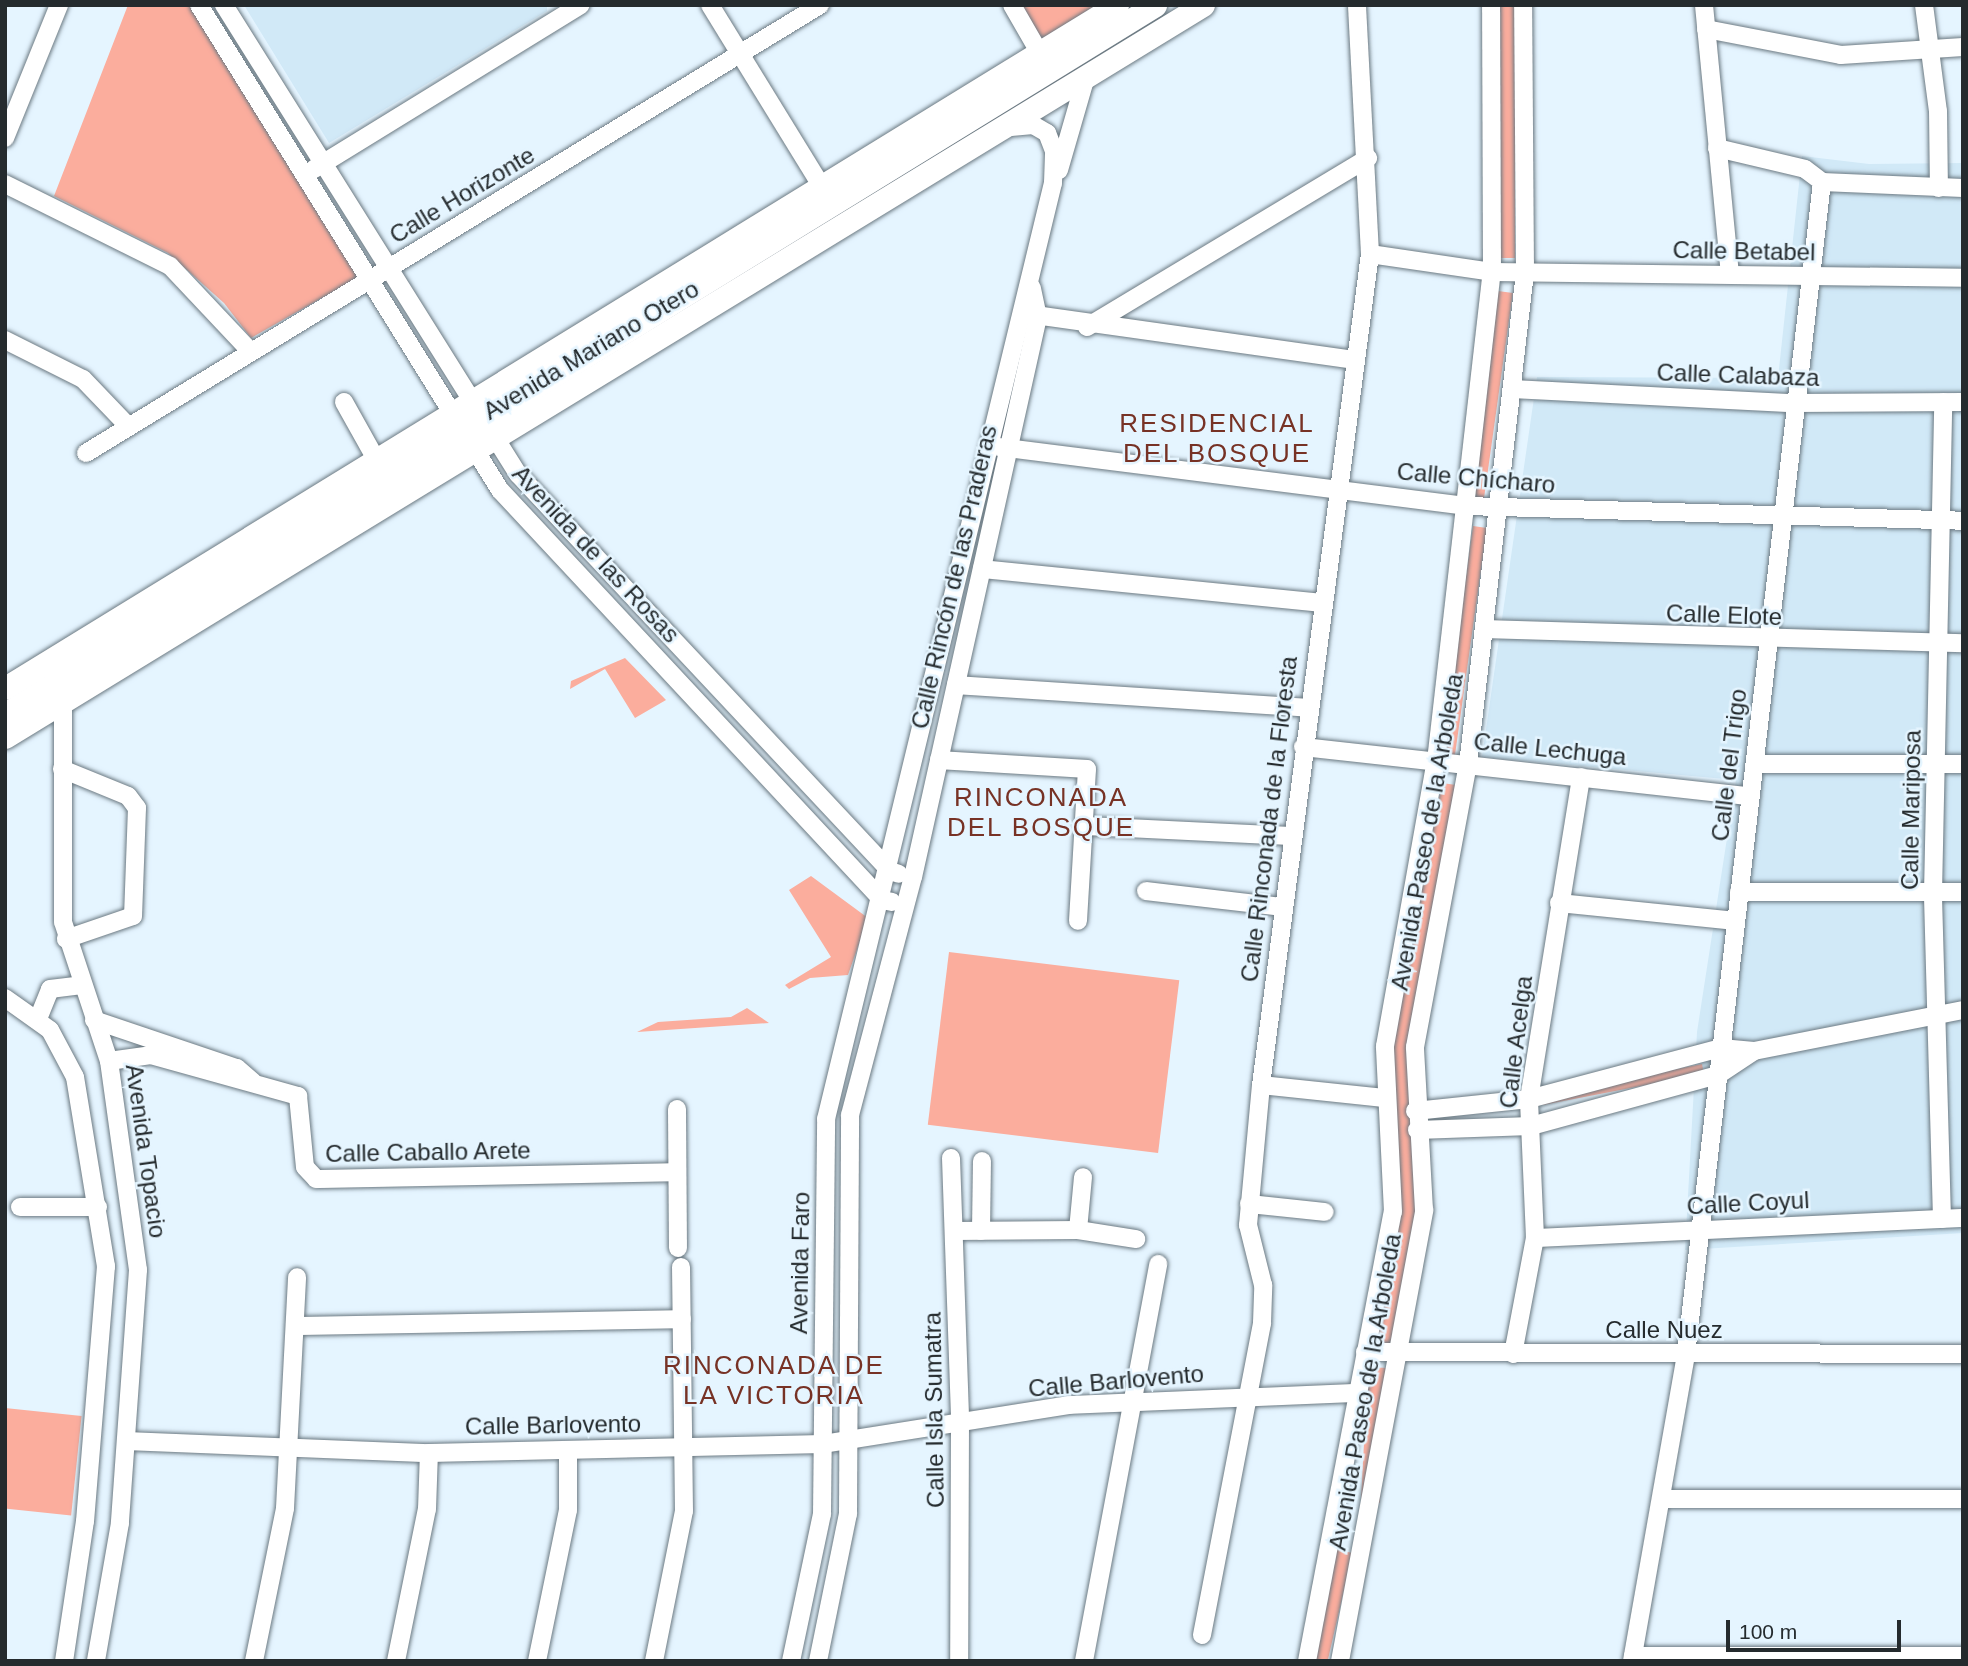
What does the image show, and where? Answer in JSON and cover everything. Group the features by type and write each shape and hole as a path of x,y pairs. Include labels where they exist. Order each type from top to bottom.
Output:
{"main road":[{"name":"Avenida Mariano Otero","path":"473,427 820,184 1117,5"},
{"name":"Avenida Mariano Otero","path":"5,737 63,690 473,427 901,165 1155,5"},
{"name":"Avenida Mariano Otero","path":"5,688 377,461 473,427 941,170 1203,5"},
{"path":"769,220 901,165"},
{"path":"746,260 941,170"},
{"name":"Avenida Mariano Otero","path":"5,714 63,690"}],"street":[{"path":"5,138 59,5"},
{"name":"Avenida de las Rosas","path":"199,5 370,280 473,427 890,871"},
{"name":"Avenida de las Rosas","path":"224,5 388,269 473,427 500,490 882,900"},
{"path":"304,175 582,5"},
{"path":"710,5 820,184"},
{"name":"Calle Horizonte","path":"86,453 820,5"},
{"path":"1012,5 1039,52"},
{"name":"Calle Rinconada de la Floresta","path":"1202,1635 1248,1396 1263,1285 1249,1204 1261,1085 1321,603 1370,254 1368,158 1357,5"},
{"name":"Avenida Paseo de la Arboleda","path":"1307,1661 1393,1212 1384,1098 1385,1046 1436,761 1492,272 1491,5"},
{"name":"Avenida Paseo de la Arboleda","path":"1340,1661 1424,1210 1416,1121 1415,1047 1468,765 1525,272 1523,5"},
{"path":"1704,5 1730,275"},
{"path":"1924,5 1931,52 1939,188"},
{"path":"1706,29 1808,52 1931,52 1963,47"},
{"name":"Calle Rincón de las Praderas","path":"890,871 1018,312 1032,288 1053,183 1084,80"},
{"name":"Calle Rincón de las Praderas","path":"1004,128 1033,125 1047,133 1054,150 1053,183"},
{"path":"1717,148 1805,169 1822,182 1963,188"},
{"path":"1087,327 1368,158"},
{"name":"Calle del Trigo","path":"1633,1658 1686,1354 1755,764 1793,403 1822,182"},
{"path":"5,184 170,266 251,352"},
{"name":"Calle Betabel","path":"1370,254 1492,272 1963,278"},
{"name":"Calle Rincón de las Praderas","path":"913,877 1038,317 1032,288"},
{"path":"1018,312 1087,327 1354,360"},
{"path":"5,340 83,380 129,427"},
{"name":"Calle Calabaza","path":"1512,389 1793,403 1963,402"},
{"path":"344,402 377,461"},
{"name":"Calle Mariposa","path":"1942,1219 1933,893 1943,402"},
{"name":"Calle Chícharo","path":"988,446 1466,506 1782,520 1963,521"},
{"path":"982,569 1321,603"},
{"name":"Calle Elote","path":"1484,629 1768,642 1963,643"},
{"name":"Avenida Topacio","path":"62,653 66,939 109,1061 138,1270 115,1562 96,1661"},
{"path":"956,685 1308,708"},
{"name":"Calle Lechuga","path":"1303,747 1750,796"},
{"path":"939,760 1087,769 1078,921"},
{"path":"1755,764 1963,764"},
{"path":"62,769 128,796 137,808 133,916 66,939"},
{"name":"Calle Acelga","path":"1513,1354 1535,1238 1530,1100 1581,777"},
{"path":"790,799 843,820"},
{"path":"1084,826 1292,836"},
{"path":"890,871 913,877"},
{"name":"Avenida Faro","path":"791,1661 822,1514 826,1119 890,871"},
{"name":"Avenida Faro","path":"818,1661 847,1523 850,1115 913,877"},
{"path":"1146,891 1283,907"},
{"path":"1739,892 1963,892"},
{"path":"882,900 905,906"},
{"path":"1559,904 1735,921"},
{"path":"38,1019 50,989 82,985"},
{"path":"5,998 38,1019 75,1077 88,1129 106,1266 85,1521 64,1661"},
{"path":"1416,1121 1530,1100 1721,1048 1754,1051 1963,1010"},
{"name":"Calle Caballo Arete","path":"94,1020 237,1068 253,1082"},
{"path":"1416,1121 1531,1126 1718,1075 1754,1051"},
{"name":"Calle Caballo Arete","path":"109,1061 151,1055 253,1082 301,1100 305,1167 316,1179 677,1172"},
{"path":"1261,1085 1384,1098"},
{"path":"677,1109 678,1248"},
{"path":"88,1129 105,1136 120,1126"},
{"name":"Calle Isla Sumatra","path":"951,1158 960,1422 959,1661"},
{"path":"981,1231 982,1161"},
{"path":"1078,1230 1083,1177"},
{"path":"1249,1204 1325,1212"},
{"path":"20,1207 98,1207"},
{"name":"Calle Coyul","path":"1535,1238 1963,1218"},
{"path":"954,1231 1078,1230 1136,1239"},
{"path":"1084,1661 1135,1400 1158,1264"},
{"path":"654,1661 684,1511 681,1267"},
{"path":"254,1661 285,1508 298,1277"},
{"path":"295,1325 682,1319"},
{"name":"Calle Nuez","path":"1365,1352 1963,1354"},
{"name":"Calle Barlovento","path":"126,1441 288,1452 568,1450 823,1444 960,1422 1135,1400 1357,1393"},
{"path":"537,1661 568,1510 568,1450"},
{"path":"396,1661 427,1509 429,1452"},
{"path":"1662,1499 1963,1499"},
{"path":"1633,1658 1963,1656"}],"shaded area":[{"path":"128,5 189,5 359,277 251,338 224,303 168,253 54,196"},
{"path":"244,5 547,5 547,11 329,143"},
{"path":"1022,5 1105,5 1044,44"},
{"path":"1499,6 1515,6 1515,258 1499,258"},
{"path":"1802,156 1869,164 1963,163 1963,1233 1685,1250 1697,1032 1736,780 1482,757 1537,377 1778,378"},
{"path":"1498,291 1513,293 1484,499 1469,497"},
{"path":"1473,526 1487,528 1455,756 1441,754"},
{"path":"625,658 666,700 635,718 605,669 570,689 571,681"},
{"path":"1442,783 1456,785 1407,1062 1418,1212 1392,1345 1373,1345 1399,1212 1390,1052"},
{"path":"811,876 868,918 848,975 810,978 789,989 785,985 831,957 789,890"},
{"path":"949,952 1179,980 1158,1153 928,1125"},
{"path":"747,1008 769,1023 637,1032 658,1022 731,1017"},
{"path":"1702,1064 1704,1074 1543,1105 1541,1095"},
{"path":"1368,1367 1387,1368 1380,1503 1361,1502"},
{"path":"5,1408 82,1416 71,1516 5,1509"},
{"path":"1335,1549 1353,1553 1328,1661 1309,1660"}],"district":[{"name":"RESIDENCIAL DEL BOSQUE","path":"1217,439"},
{"name":"RINCONADA DEL BOSQUE","path":"1041,813"},
{"name":"RINCONADA DE LA VICTORIA","path":"774,1381"}]}
